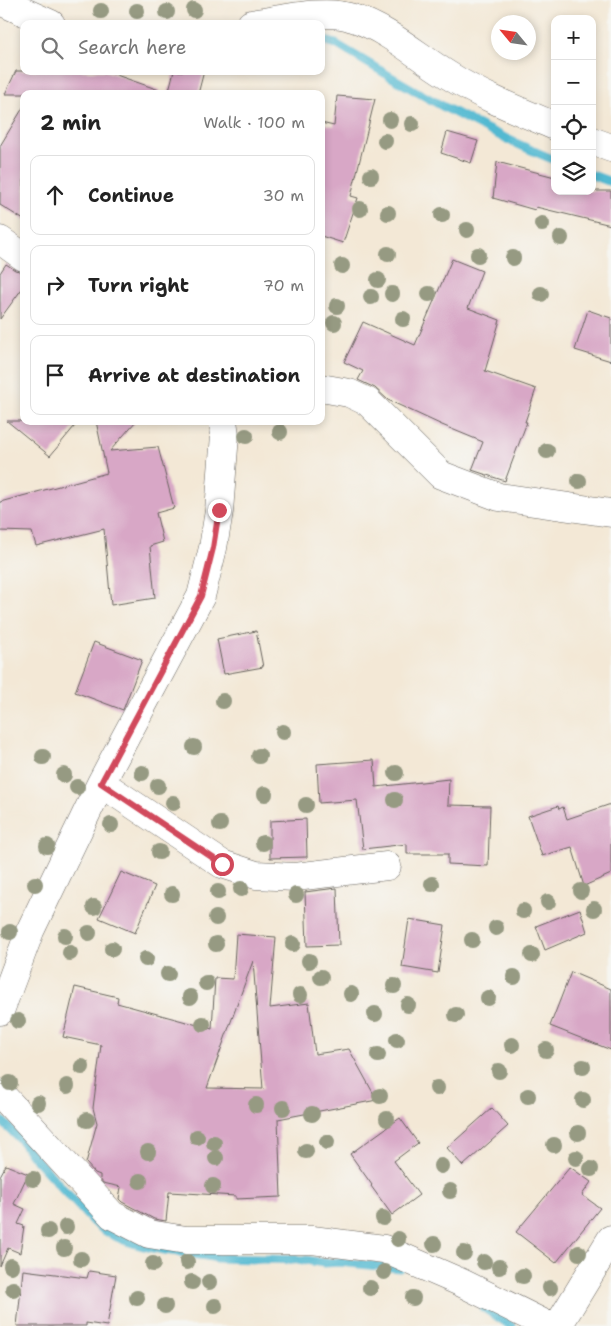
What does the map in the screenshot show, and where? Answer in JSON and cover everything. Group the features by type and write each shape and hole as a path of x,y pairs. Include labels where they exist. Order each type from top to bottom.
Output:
{"street":[{"path":"0,1 43,20"},
{"path":"279,20 320,14 352,17 382,31 448,76 494,100 551,124"},
{"path":"596,142 611,148"},
{"path":"0,240 20,254"},
{"path":"325,389 349,393 368,402 442,475 500,496 611,514"},
{"path":"0,1011 30,931 101,783 201,596 213,548 219,510 225,435 224,425"},
{"path":"101,783 222,864 256,875 295,877 387,866"},
{"path":"0,1093 112,1215 148,1234 186,1240 312,1240 384,1249 460,1282 549,1326"},
{"path":"558,1326 611,1239"}],"building":[{"path":"16,71 20,71 20,75 116,75 159,90 20,90 20,94 5,94"},
{"path":"173,75 203,75 199,90 169,90"},
{"path":"337,96 375,99 351,196 358,198 343,243 325,237 325,124 334,126"},
{"path":"20,113 20,218 0,205 0,146"},
{"path":"447,132 478,141 471,163 441,153"},
{"path":"497,162 551,176 551,195 596,195 596,191 611,191 611,225 536,207 535,210 493,198"},
{"path":"452,259 482,271 468,308 500,320 485,371 536,389 525,422 527,422 505,481 472,470 483,442 388,400 375,388 358,380 363,371 344,362 363,322 415,345"},
{"path":"6,264 20,271 20,292 0,319 0,273"},
{"path":"588,310 611,318 611,361 575,350"},
{"path":"7,421 20,421 20,425 76,425 50,456"},
{"path":"97,425 133,425 110,451 158,447 174,508 156,513 163,542 150,546 155,598 111,605 104,529 36,546 32,532 0,531 0,502 107,473"},
{"path":"256,631 263,667 224,674 217,639"},
{"path":"94,642 142,660 123,710 75,692"},
{"path":"374,760 376,787 449,779 448,805 490,806 488,866 448,864 448,854 407,854 407,844 363,849 357,800 319,803 317,764"},
{"path":"611,804 611,874 584,886 572,847 542,856 528,816 558,806 559,809 563,807 567,819"},
{"path":"306,819 307,857 270,858 270,821"},
{"path":"121,872 155,886 135,933 99,918"},
{"path":"337,888 339,945 307,946 305,892"},
{"path":"580,909 587,932 545,950 536,926"},
{"path":"409,919 445,925 438,973 402,967"},
{"path":"236,934 276,937 270,1008 309,1003 315,1054 349,1049 377,1100 278,1119 281,1197 236,1199 236,1196 169,1192 166,1221 154,1219 122,1202 119,1199 121,1187 103,1183 100,1175 95,1173 86,1163 97,1123 93,1108 101,1045 63,1037 75,987 118,997 117,1003 212,1029 215,978 233,979","holes":["253,961 263,1089 207,1088"]},
{"path":"571,972 611,989 611,1050 550,1026"},
{"path":"492,1108 508,1126 463,1166 447,1148"},
{"path":"400,1118 418,1143 394,1161 419,1195 392,1215 350,1154"},
{"path":"6,1165 28,1174 14,1204 25,1209 18,1224 24,1226 20,1253 8,1248 0,1266 0,1176"},
{"path":"570,1167 591,1182 582,1195 600,1208 556,1263 516,1232"},
{"path":"23,1270 87,1278 89,1271 116,1275 107,1326 86,1323 86,1326 17,1326"}],"waterway":[{"path":"325,41 336,44 471,121 551,158"},
{"path":"596,176 611,182"},
{"path":"0,1119 22,1141 33,1156 93,1222 114,1236 149,1247 216,1258 306,1260 400,1268"},
{"path":"484,1308 512,1326"}],"route":[{"path":"219,510 213,548 201,596 101,783 222,864"}]}
